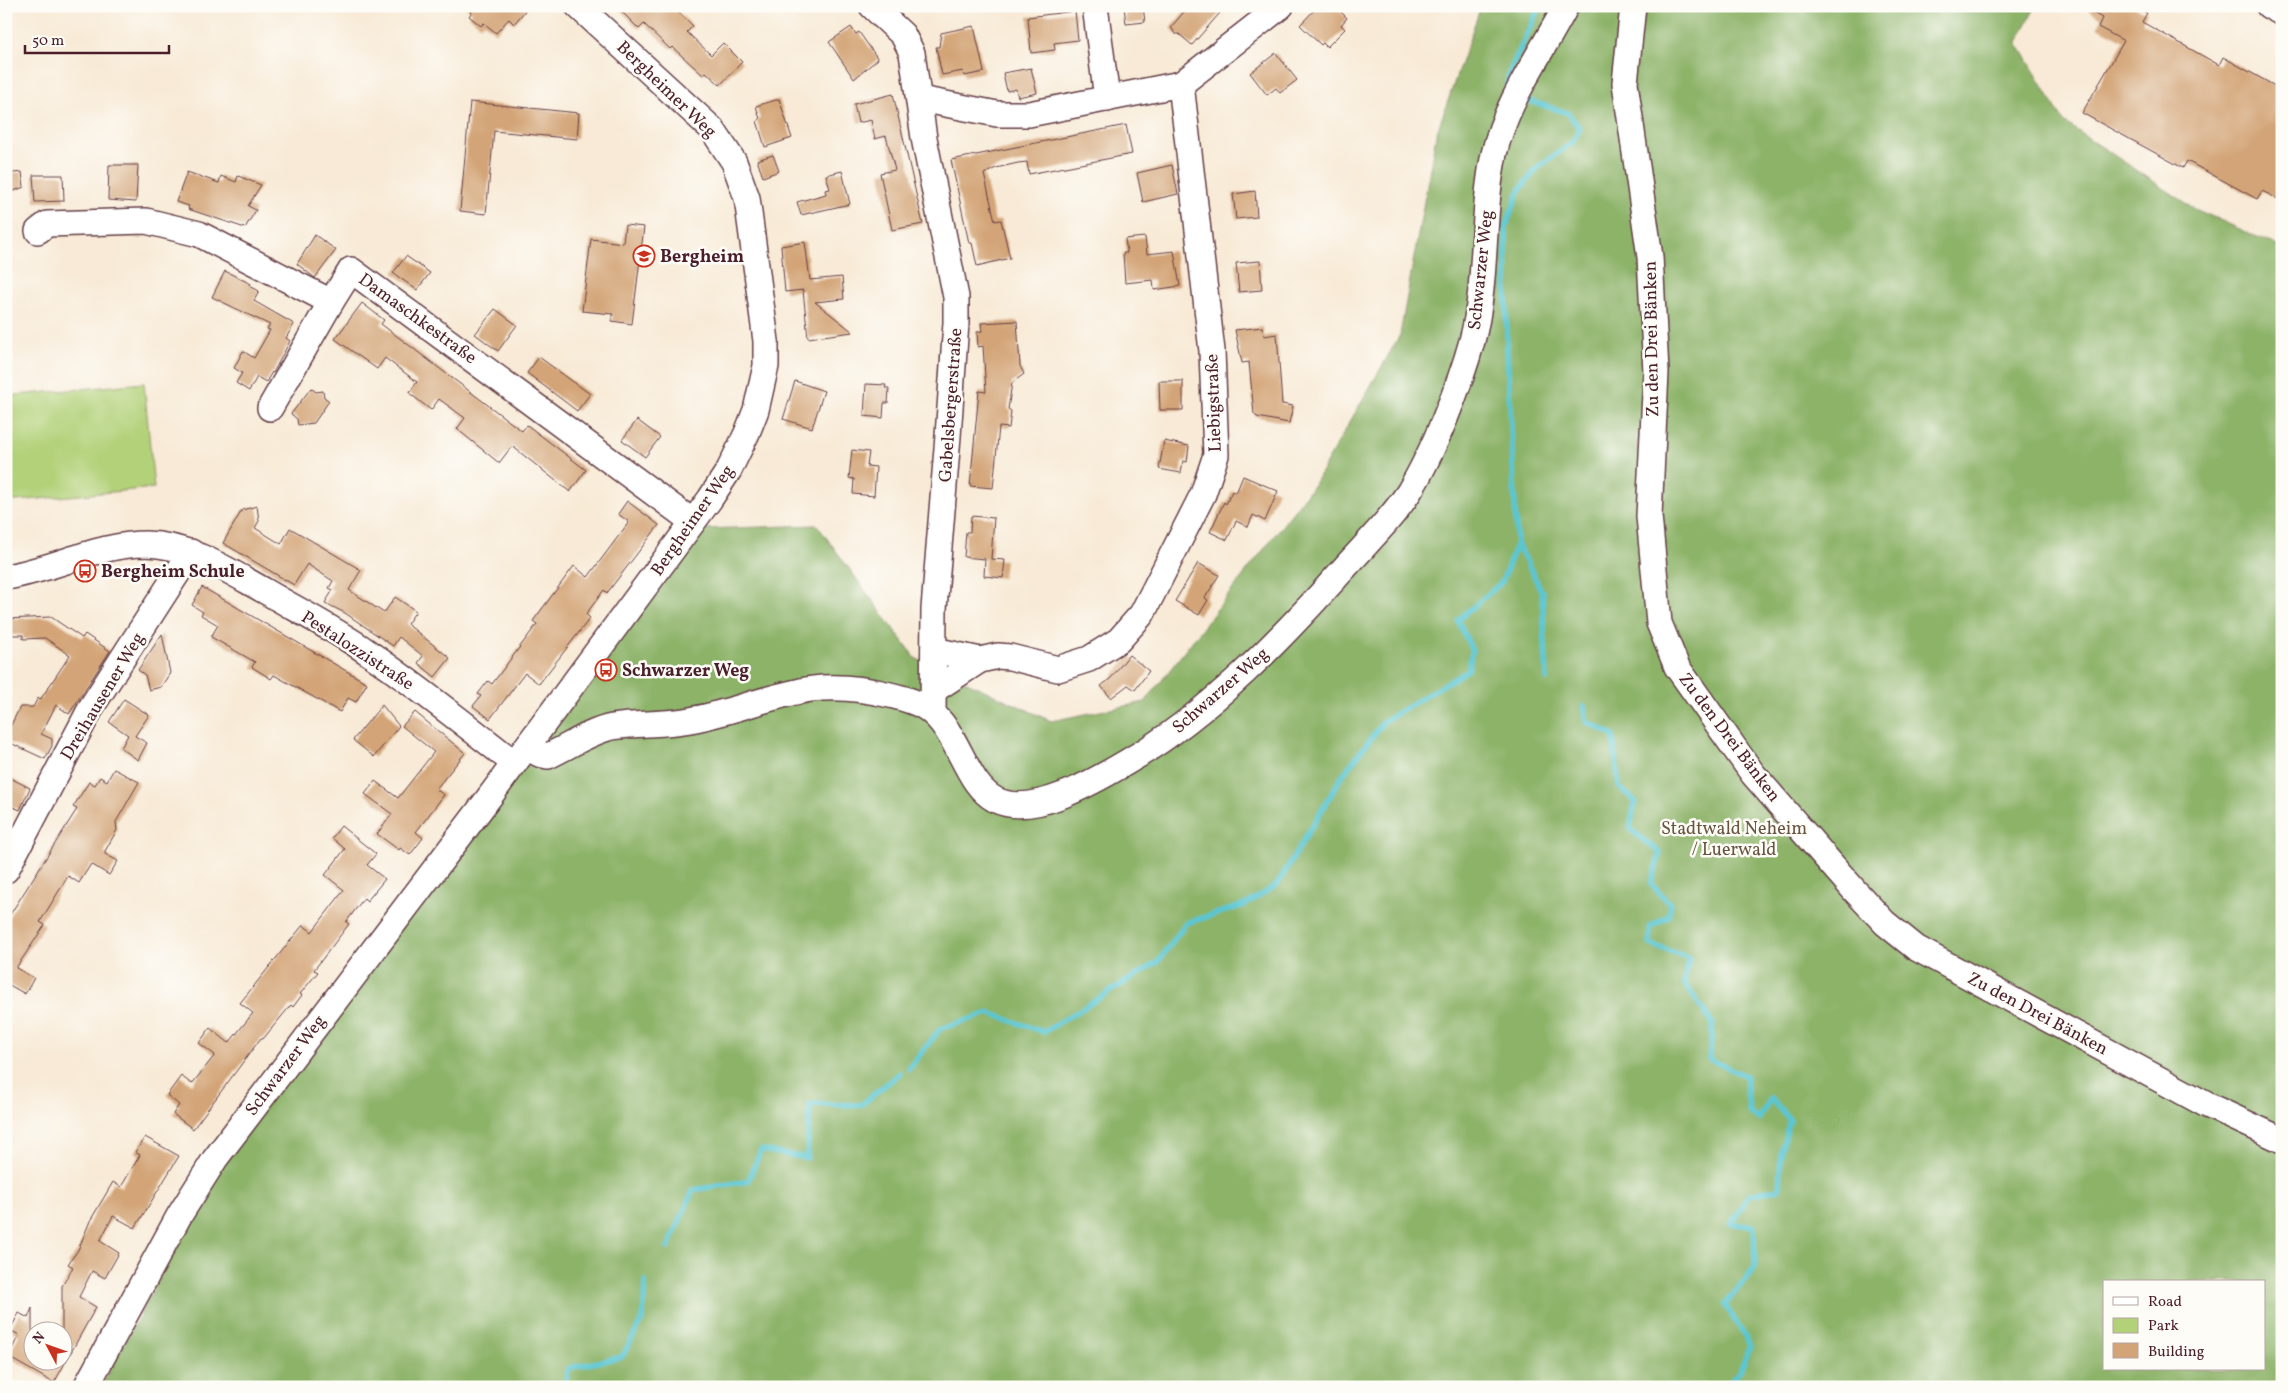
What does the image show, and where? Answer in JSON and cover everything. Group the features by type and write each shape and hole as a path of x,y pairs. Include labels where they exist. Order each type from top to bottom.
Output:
{"street":[{"name":"Bergheimer Weg","path":"521,755 720,484 738,451 756,410 764,381 766,340 749,209 734,162 712,129 578,6"},
{"name":"Gabelsbergerstraße","path":"872,6 895,27 912,53 924,138 954,283 956,310 934,609 933,702"},
{"path":"1095,6 1107,99"},
{"path":"920,99 973,111 1013,115 1044,113 1181,84 1281,6"},
{"name":"Schwarzer Weg","path":"86,1387 179,1216 215,1159 521,755 539,754 548,756 608,728 689,720 813,689 852,689 880,692 918,704 933,702 974,779 991,798 1017,806 1044,801 1112,771 1164,738 1255,661 1323,592 1408,494 1423,464 1466,359 1477,320 1487,199 1495,151 1512,103 1566,6"},
{"name":"Zu den Drei Bänken","path":"1633,6 1625,83 1650,257 1656,372 1649,516 1659,623 1677,666 1753,774 1854,890 1886,923 1916,948 2207,1105 2282,1140"},
{"path":"2269,6 2282,13"},
{"name":"Liebigstraße","path":"934,650 980,660 998,656 1010,657 1058,669 1089,659 1119,640 1142,614 1203,494 1216,455 1212,351 1181,84"},
{"path":"38,231 47,224 146,221 200,234 331,302 270,408"},
{"name":"Damaschkestraße","path":"331,302 351,270 360,275 693,522"},
{"name":"Pestalozzistraße","path":"6,577 120,547 145,544 170,546 191,552 218,565 364,650 521,755"},
{"name":"Dreihausener Weg","path":"6,870 92,706 191,552"},
{"name":"Liebigstraße","path":"933,702 980,660"}],"green space":[{"name":"Stadtwald Neheim / Luerwald","path":"1481,6 2036,6 2017,42 2064,122 2195,209 2282,248 2282,1387 101,1387 222,1163 439,873 704,529 817,525 915,658 1051,721 1145,702 1313,486 1400,335 1436,135"},
{"path":"144,383 154,488 6,502 6,396"}],"building":[{"path":"465,6 529,6 514,24 509,19 496,33 484,23 481,26 469,16 472,12"},
{"path":"616,6 672,6 693,26 687,32 711,55 723,43 742,62 720,85 706,72 703,75 672,47 670,49 644,24 639,29"},
{"path":"1124,6 1143,6 1145,22 1126,24"},
{"path":"1189,6 1226,6 1192,45 1179,34 1175,34 1171,27"},
{"path":"1318,6 1335,6 1347,18 1341,25 1345,29 1327,47 1323,43 1321,45 1300,25"},
{"path":"2081,6 2134,6 2147,13 2142,22 2219,65 2223,57 2282,90 2282,201 2262,191 2257,199 2187,161 2183,168 2082,113 2124,41 2098,27 2102,18"},
{"path":"1075,11 1078,40 1054,43 1055,50 1031,53 1028,17"},
{"path":"974,26 984,72 964,76 963,71 942,75 936,47 939,47 941,33"},
{"path":"851,27 856,34 859,32 878,59 854,79 829,42"},
{"path":"1276,53 1297,80 1280,93 1276,88 1267,95 1250,73"},
{"path":"1031,68 1037,93 1018,97 1016,89 1007,91 1003,73"},
{"path":"893,94 923,224 892,230 880,173 895,170 886,136 875,139 871,120 858,123 854,104"},
{"path":"779,99 792,138 765,147 757,121 760,119 756,106"},
{"path":"470,102 579,113 577,139 494,131 486,214 460,211"},
{"path":"1126,125 1132,154 1029,174 1027,162 1018,163 996,168 984,174 995,221 1001,220 1010,258 977,266 972,243 969,243 951,160"},
{"path":"773,155 779,171 763,177 757,160"},
{"path":"109,165 138,165 136,202 108,200"},
{"path":"1172,165 1178,194 1143,202 1137,173"},
{"path":"842,171 850,204 801,215 797,202 826,194 825,190 830,189 826,175"},
{"path":"22,172 24,187 6,194 6,174"},
{"path":"187,172 219,183 221,176 236,182 238,176 261,185 248,206 256,210 245,228 188,209 189,206 176,202"},
{"path":"33,175 63,175 64,201 35,202"},
{"path":"1255,191 1257,217 1236,219 1233,194"},
{"path":"625,225 644,227 632,324 612,321 613,314 582,311 591,239 623,243"},
{"path":"315,235 336,250 315,278 297,264"},
{"path":"1145,237 1147,254 1174,251 1180,286 1154,290 1153,280 1125,283 1123,253 1127,253 1125,239"},
{"path":"805,242 810,280 842,277 844,299 815,302 853,332 808,338 803,290 785,292 781,246"},
{"path":"406,256 430,273 417,290 393,273"},
{"path":"1260,261 1262,290 1239,292 1236,263"},
{"path":"225,271 251,284 250,286 259,291 254,301 294,324 286,338 290,341 273,373 266,382 257,377 249,391 236,383 242,373 234,368 243,351 254,358 270,330 267,329 270,325 212,297"},
{"path":"362,303 384,320 381,324 522,431 527,425 586,470 570,492 512,446 499,463 457,429 465,418 439,399 431,410 409,393 417,382 385,358 377,369 335,339"},
{"path":"495,309 517,325 498,351 475,334"},
{"path":"1017,321 1020,366 1024,374 1012,383 1008,409 1011,411 1009,428 999,427 993,488 970,486 979,391 986,392 983,346 978,347 977,332 982,331 981,323"},
{"path":"1263,327 1264,336 1277,334 1282,404 1293,406 1289,423 1257,417 1254,414 1249,362 1242,363 1235,330"},
{"path":"539,357 590,394 577,411 527,373"},
{"path":"795,381 824,391 812,428 783,419"},
{"path":"1159,381 1183,381 1183,410 1160,410"},
{"path":"866,384 886,385 885,388 889,388 888,403 884,403 883,418 864,416"},
{"path":"311,388 316,392 323,391 324,397 329,401 314,423 298,425 297,419 291,414"},
{"path":"637,420 660,437 645,457 622,440"},
{"path":"1164,441 1189,446 1187,462 1183,461 1181,473 1159,469"},
{"path":"852,450 869,452 867,466 876,467 874,496 853,494 854,479 849,478"},
{"path":"1243,476 1278,491 1265,521 1253,515 1248,527 1236,521 1227,540 1210,532 1224,502 1226,504 1232,491 1236,493"},
{"path":"627,501 659,525 607,593 604,590 586,614 590,618 539,684 525,673 490,719 473,706 481,696 478,694 488,681 492,684 537,624 533,621 574,566 588,577 629,522 618,514"},
{"path":"257,506 259,521 255,528 281,544 290,528 361,570 349,590 384,613 395,597 416,611 407,624 450,658 435,677 418,663 423,656 399,637 393,646 345,613 325,603 333,590 329,588 333,581 307,564 294,585 223,543 242,510"},
{"path":"971,516 994,518 991,559 1005,560 1003,578 984,576 985,559 964,557 966,532 970,532"},
{"path":"1198,563 1219,575 1205,598 1208,600 1199,615 1175,601"},
{"path":"202,587 367,683 356,702 348,698 340,712 274,675 271,679 252,667 255,662 211,637 218,625 201,615 203,612 192,605"},
{"path":"51,617 82,638 85,634 110,651 69,714 56,705 41,734 52,739 52,746 45,759 6,741 6,735 20,707 33,707 38,698 40,700 70,655 45,638 23,639 23,635 6,635 6,619"},
{"path":"162,634 170,673 161,687 149,690 145,675 138,670"},
{"path":"1129,655 1149,671 1135,690 1128,685 1111,698 1101,686 1111,678"},
{"path":"124,699 149,715 135,736 147,743 138,760 121,748 128,735 109,722"},
{"path":"382,705 399,726 374,757 353,740"},
{"path":"415,712 465,753 436,789 444,795 416,832 423,838 410,855 400,848 399,850 377,834 392,814 365,794 375,781 398,798 434,752 402,726"},
{"path":"114,769 139,782 116,822 117,830 105,851 105,854 118,861 109,875 91,864 79,883 68,876 40,922 45,925 16,968 34,978 25,994 6,983 6,921 77,809 73,807 89,782 95,785 100,777 107,781"},
{"path":"6,776 30,788 20,810 6,804"},
{"path":"341,826 376,854 367,865 385,879 367,901 364,898 346,922 349,924 314,970 318,972 300,994 302,995 293,1007 291,1005 263,1039 261,1038 193,1129 173,1114 179,1105 167,1095 181,1076 192,1084 215,1055 199,1043 210,1028 229,1043 253,1013 240,1003 303,925 312,932 344,890 325,875 345,849 332,838"},
{"path":"145,1137 179,1156 135,1228 113,1216 100,1241 119,1253 105,1278 92,1271 79,1297 96,1307 72,1350 72,1320 62,1320 62,1286 73,1267 68,1264 78,1250 90,1221 113,1182 121,1187 140,1155 135,1152"},
{"path":"32,1308 32,1320 22,1320 22,1365 8,1357 19,1335 10,1330 19,1313 28,1318"},
{"path":"31,1370 61,1370 54,1383"}],"waterway":[{"path":"1507,86 1509,73 1540,6"},
{"path":"909,1069 940,1029 989,1013 1044,1032 1158,962 1186,923 1245,905 1277,885 1342,776 1384,721 1468,670 1472,651 1458,620 1502,582 1517,543 1507,350 1506,226 1519,191 1538,167 1572,143 1580,129 1568,113 1523,99"},
{"path":"1517,543 1542,592 1547,679"},
{"path":"1584,706 1587,722 1613,735 1619,787 1635,801 1630,829 1660,853 1651,884 1670,904 1669,916 1650,927 1650,944 1689,958 1684,983 1713,1024 1709,1059 1746,1076 1749,1112 1759,1119 1771,1098 1790,1120 1781,1151 1779,1189 1749,1195 1731,1224 1754,1226 1755,1267 1725,1305 1751,1346 1739,1372 1727,1387"},
{"path":"668,1248 693,1190 748,1181 761,1150 807,1158 810,1104 861,1105 900,1073"},
{"path":"564,1387 569,1368 622,1357 643,1318 645,1281"}],"place":[{"name":"Bergheim","path":"644,256"},
{"name":"Bergheim Schule","path":"85,571"},
{"name":"Schwarzer Weg","path":"606,670"}]}
